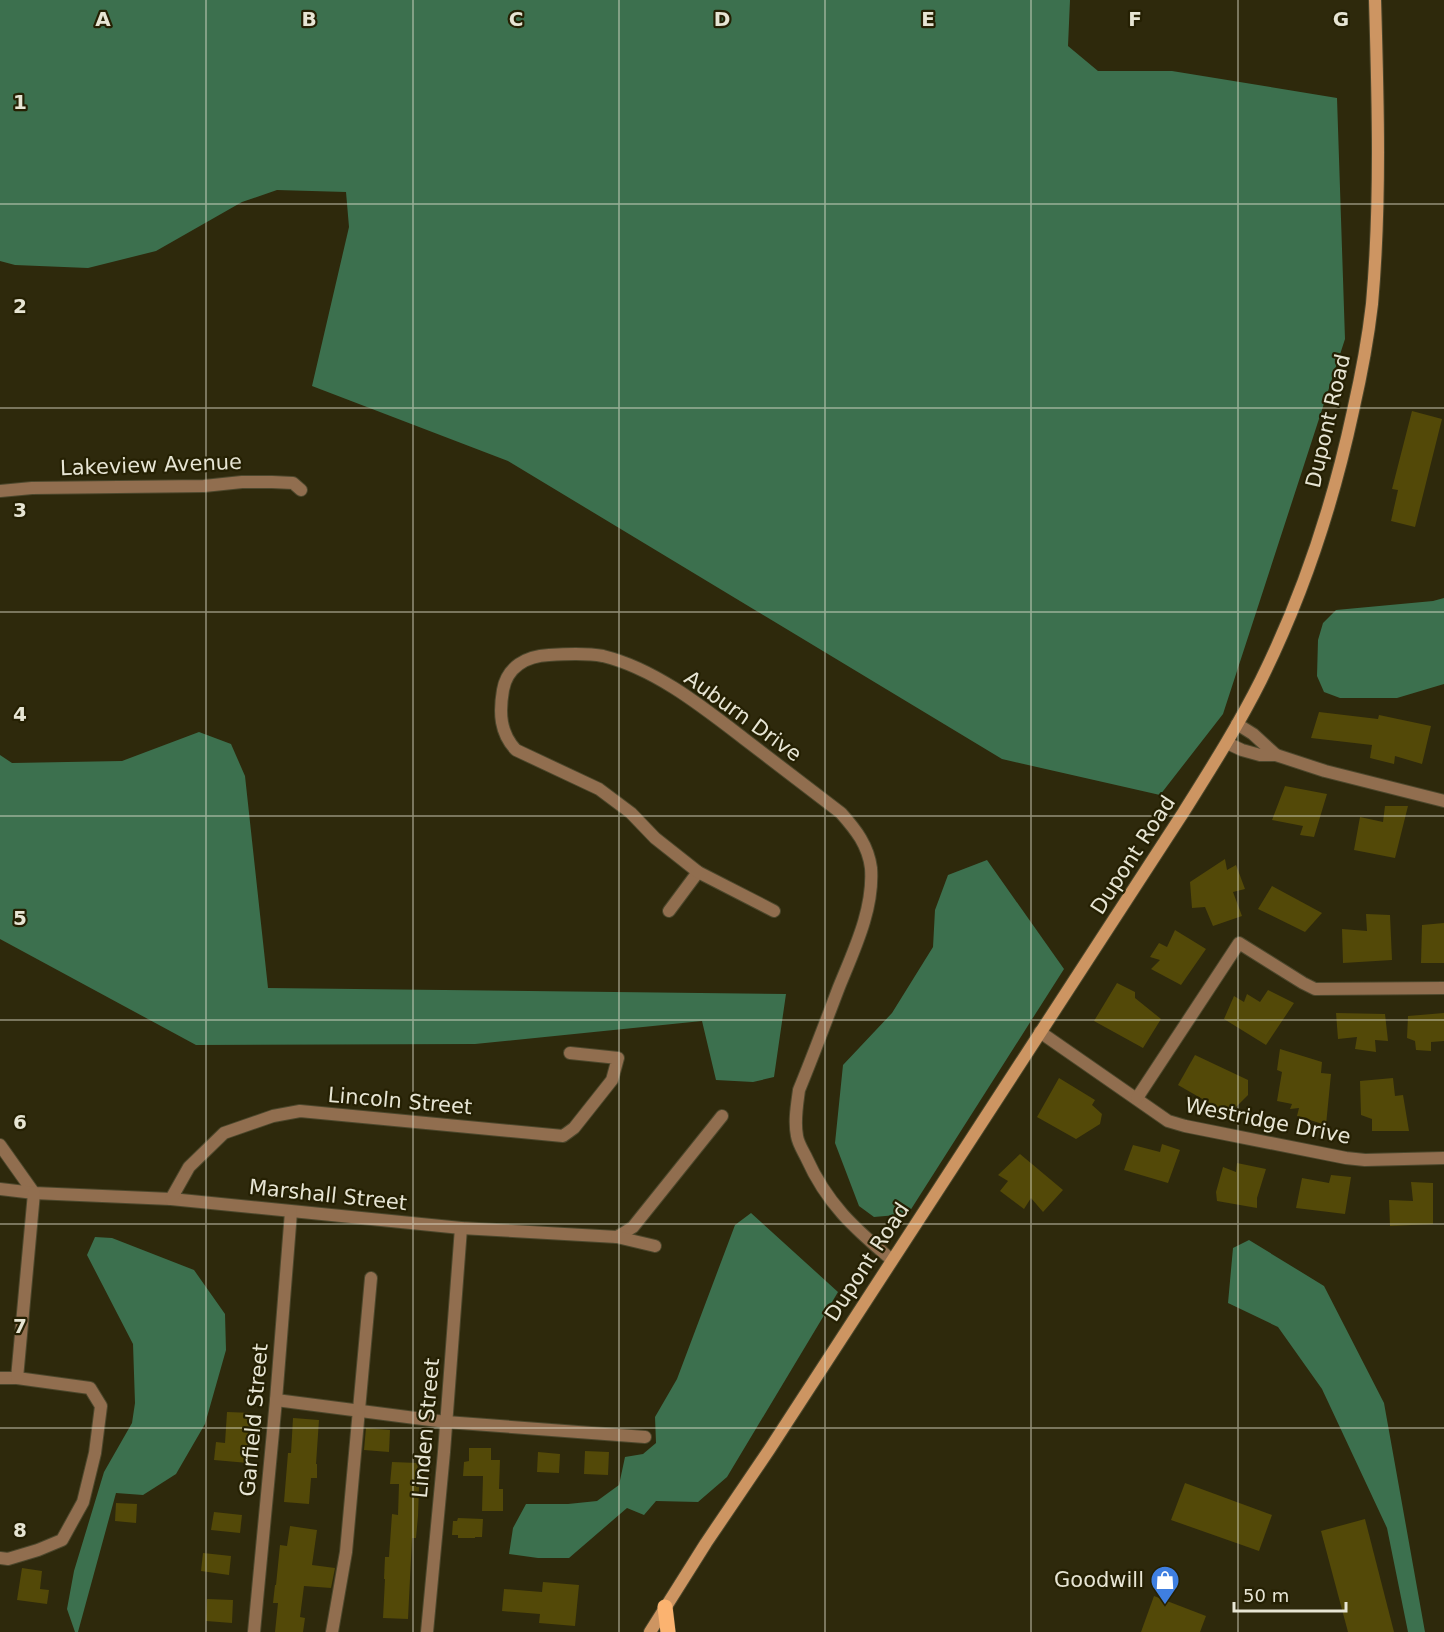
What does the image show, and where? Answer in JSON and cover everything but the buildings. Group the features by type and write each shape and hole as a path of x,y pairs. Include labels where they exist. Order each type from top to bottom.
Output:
{"main road":[{"path":"665,1607 668,1632"}],"street":[{"name":"Dupont Road","path":"650,1632 1184,813 1227,743 1261,680 1313,555 1341,467 1359,381 1371,306 1377,225 1375,0"},
{"name":"Lakeview Avenue","path":"0,491 32,488 204,486 242,482 293,483 302,490"},
{"name":"Auburn Drive","path":"774,911 698,872 655,838 631,813 599,789 516,750 508,741 502,724 501,701 504,685 510,672 522,661 540,655 562,654 602,656 641,670 700,705 841,813 858,832 866,848 871,868 870,892 859,936 799,1090 795,1116 797,1138 813,1172 829,1197 842,1215 892,1260"},
{"path":"1237,724 1253,734 1276,755"},
{"path":"1227,743 1260,755 1276,755 1326,771 1444,801"},
{"path":"669,910 698,872"},
{"path":"1137,1098 1239,943 1315,988 1444,988"},
{"name":"Westridge Drive","path":"1040,1032 1168,1120 1185,1126 1346,1158 1365,1160 1444,1158"},
{"name":"Lincoln Street","path":"171,1199 189,1167 224,1133 273,1116 300,1111 564,1136 574,1128 612,1080 618,1058 570,1053"},
{"path":"618,1237 633,1227 722,1116"},
{"path":"0,1145 34,1193 17,1378"},
{"name":"Marshall Street","path":"0,1189 34,1193 171,1199 461,1228 618,1237 655,1246"},
{"name":"Garfield Street","path":"254,1632 291,1212"},
{"name":"Linden Street","path":"427,1632 461,1228"},
{"path":"332,1632 346,1552 371,1278"},
{"path":"0,1378 17,1378 90,1388 101,1406 95,1453 83,1502 62,1540 8,1559 0,1558"},
{"path":"276,1400 446,1422 645,1437"}],"green space":[{"path":"0,0 1070,0 1068,46 1098,71 1172,71 1337,98 1345,339 1223,714 1160,795 1002,759 508,461 312,386 349,227 346,192 277,190 242,202 156,251 88,268 15,265 0,261"},
{"path":"1444,598 1444,684 1397,698 1340,698 1324,692 1317,676 1318,640 1323,623 1336,610"},
{"path":"199,732 231,744 245,776 268,988 786,994 774,1077 753,1082 716,1080 702,1021 475,1044 196,1045 0,939 0,755 12,763 122,761"},
{"path":"987,860 1064,969 908,1214 874,1217 859,1206 835,1143 843,1065 892,1013 933,947 935,910 948,875"},
{"path":"751,1213 838,1292 727,1477 698,1502 656,1501 644,1515 627,1508 569,1558 538,1558 509,1554 513,1528 526,1504 597,1501 619,1485 625,1457 643,1454 656,1443 655,1417 677,1379 735,1225"},
{"path":"95,1237 112,1238 194,1270 225,1314 226,1350 205,1424 176,1474 143,1495 116,1493 78,1632 75,1632 67,1609 74,1571 104,1472 132,1423 135,1403 133,1344 87,1255"},
{"path":"1249,1240 1324,1286 1384,1403 1425,1632 1408,1632 1387,1528 1322,1389 1278,1327 1228,1303 1233,1248"}],"place":[{"name":"Goodwill","path":"1165,1606"}]}
